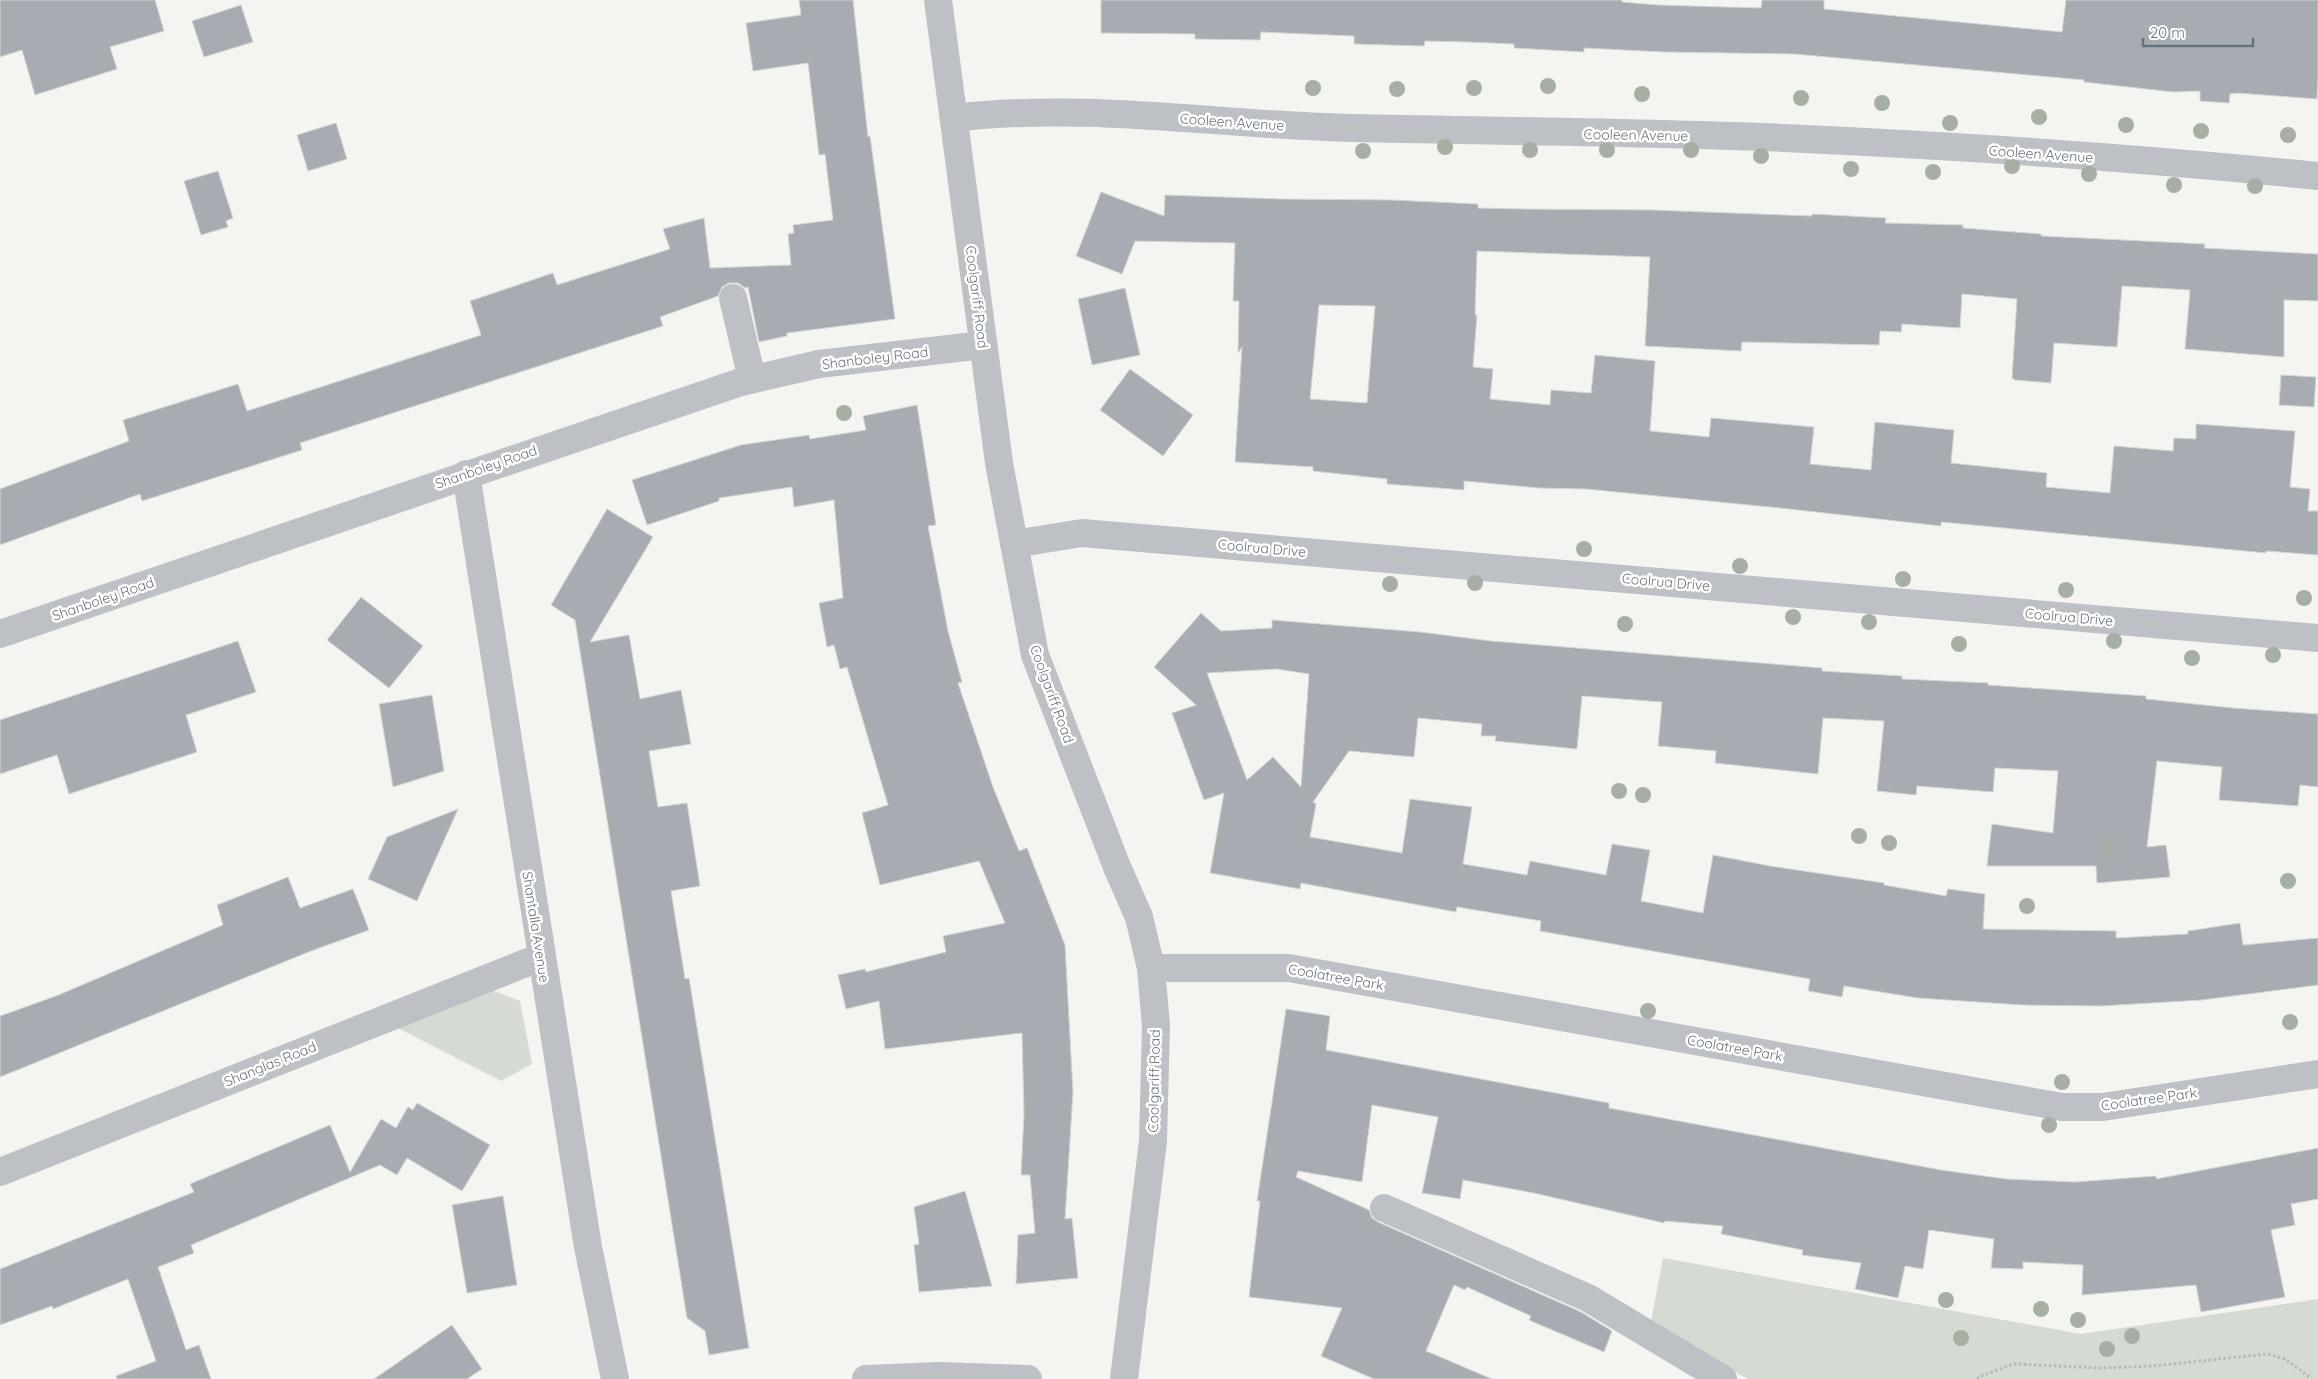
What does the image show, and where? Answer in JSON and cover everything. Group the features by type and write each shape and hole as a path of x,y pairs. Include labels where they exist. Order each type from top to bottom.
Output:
{"street":[{"name":"Coolgariff Road","path":"938,0 999,463 1035,655 1117,867 1139,917 1151,968 1156,1026 1153,1141 1124,1379"},
{"name":"Cooleen Avenue","path":"954,118 1031,112 1058,112 1281,126 1781,138 2055,154 2318,176"},
{"path":"733,298 752,379"},
{"name":"Shanboley Road","path":"0,634 466,474 752,379 819,364 983,344"},
{"name":"Shantalla Avenue","path":"466,474 588,1246 615,1379"},
{"name":"Coolrua Drive","path":"1014,544 1082,532 2318,638"},
{"name":"Shanglas Road","path":"0,1172 541,957"},
{"name":"Coolatree Park","path":"1151,968 1289,968 2062,1107 2103,1108 2318,1074"},
{"path":"1384,1208 1588,1298 1723,1379"},
{"path":"866,1379 939,1376 1028,1379"}],"path":[{"path":"1977,1379 2014,1364 2100,1368 2153,1366 2267,1354 2285,1359 2312,1379"}],"shaded area":[{"path":"491,990 520,1001 532,1064 501,1081 394,1026"},
{"path":"1663,1258 2081,1334 2318,1299 2318,1379 1748,1379 1650,1327"}],"building":[{"path":"0,0 155,0 164,31 110,47 117,69 35,95 22,50 0,57"},
{"path":"799,0 853,0 868,137 870,136 895,319 787,333 787,336 759,342 748,287 745,288 738,283 729,283 722,287 718,296 660,317 663,326 300,443 302,450 142,501 140,494 0,545 0,489 129,441 123,420 238,384 247,411 481,335 470,301 553,273 557,285 670,249 663,229 704,218 710,268 791,265 788,234 794,233 793,225 833,220 825,154 819,155 808,63 753,71 746,23 801,15"},
{"path":"1101,0 1622,0 1622,2 1658,5 1761,8 1762,0 1824,0 1824,9 2062,32 2066,0 2318,0 2317,99 2237,93 2230,94 2229,103 2200,101 2200,91 2173,92 2084,82 2084,80 1794,54 1664,52 1584,48 1584,52 1514,48 1514,44 1425,41 1424,46 1354,44 1354,36 1261,32 1260,40 1195,39 1195,34 1101,33"},
{"path":"241,5 253,42 204,57 192,21"},
{"path":"336,123 347,159 308,171 297,135"},
{"path":"218,171 233,218 226,221 228,227 201,235 184,181"},
{"path":"1101,192 1164,216 1165,195 1392,200 1478,204 1478,208 1652,210 1886,218 1885,223 1963,225 1963,228 2041,234 2041,236 2205,244 2204,248 2318,254 2318,301 2284,300 2284,357 2185,349 2190,290 2122,286 2117,347 2054,343 2051,383 2015,380 2012,378 2017,299 1962,294 1960,328 1902,324 1901,332 1880,331 1879,345 1742,342 1741,351 1645,346 1650,257 1477,251 1475,315 1477,315 1473,367 1493,369 1490,399 1550,405 1551,390 1591,393 1595,355 1655,361 1650,431 1709,437 1711,418 1814,427 1810,464 1871,470 1875,422 1954,430 1951,463 2047,473 2046,487 2110,493 2114,446 2173,451 2174,438 2196,439 2196,424 2295,431 2290,487 2310,489 2308,511 2318,511 2318,555 2266,551 2266,553 1941,522 1941,526 1586,489 1539,488 1464,481 1464,490 1387,484 1387,479 1313,471 1313,467 1235,462 1242,347 1238,353 1239,301 1233,301 1235,243 1135,241 1122,274 1076,256","holes":["1319,305 1375,306 1367,403 1310,399"]},
{"path":"1125,288 1140,355 1092,365 1078,299"},
{"path":"1130,369 1193,415 1163,456 1100,410"},
{"path":"2281,375 2316,377 2314,407 2279,405"},
{"path":"917,405 936,525 928,526 948,631 962,682 958,683 993,787 1019,851 1027,848 1065,945 1073,1092 1065,1219 1072,1218 1078,1278 1016,1284 1018,1235 1035,1233 1030,1175 1021,1175 1024,1114 1022,1033 885,1049 879,1001 846,1009 838,975 865,969 866,972 946,952 943,936 1005,923 979,861 880,885 862,813 888,805 847,667 840,669 834,645 827,647 819,603 843,598 834,500 794,507 792,487 719,498 719,501 647,525 632,480 741,445 809,435 810,439 866,430 863,416"},
{"path":"607,509 653,537 590,642 629,635 640,699 681,690 691,744 649,751 658,807 687,803 700,886 671,891 685,979 689,978 749,1348 709,1355 705,1331 687,1318 575,620 551,605"},
{"path":"361,597 423,646 389,688 327,640"},
{"path":"1201,613 1221,631 1272,628 1272,620 1420,632 1491,641 1822,668 1822,671 1902,676 1902,679 1988,683 1988,685 2146,696 2146,699 2318,714 2318,787 2300,785 2298,806 2219,800 2222,767 2157,761 2147,847 2166,845 2170,877 2097,883 2096,866 1987,866 1992,824 2053,833 2058,771 1995,768 1993,792 1917,786 1916,795 1877,791 1884,721 1823,718 1818,774 1715,763 1716,751 1658,746 1662,702 1582,696 1577,749 1495,741 1496,736 1481,736 1482,724 1418,718 1414,757 1349,751 1313,802 1316,804 1310,837 1402,853 1410,799 1472,807 1463,864 1527,875 1530,861 1606,875 1612,844 1650,850 1641,901 1703,913 1713,855 1770,866 1884,883 1884,885 1946,896 1948,889 1985,894 1983,929 2116,931 2116,938 2188,934 2188,931 2240,923 2243,945 2318,938 2318,985 2202,1000 2101,1006 2022,1005 1918,998 1844,986 1842,997 1808,991 1810,979 1540,931 1541,921 1457,907 1456,912 1301,883 1300,889 1210,873 1224,793 1204,800 1172,713 1196,705 1154,667","holes":["1277,669 1309,674 1301,787 1273,757 1247,780 1207,673"]},
{"path":"238,641 256,692 186,715 197,752 69,794 57,755 0,774 0,720"},
{"path":"432,695 444,771 393,787 379,704"},
{"path":"458,809 417,901 368,879 387,837"},
{"path":"288,877 300,908 353,889 369,930 311,951 0,1077 0,1016 56,996 223,925 217,905"},
{"path":"1286,1009 1330,1016 1326,1050 1609,1103 1609,1108 1941,1170 2006,1179 2075,1182 2156,1176 2156,1179 2318,1148 2318,1199 2291,1204 2295,1225 2271,1230 2285,1297 2201,1312 2196,1285 2082,1295 2083,1265 2023,1262 2023,1269 1991,1268 1994,1239 1929,1230 1923,1269 1905,1266 1898,1298 1855,1289 1861,1263 1802,1255 1803,1250 1721,1234 1723,1226 1665,1221 1664,1223 1534,1193 1463,1180 1460,1199 1422,1193 1438,1117 1372,1105 1362,1182 1298,1171 1296,1177 1369,1210 1372,1218 1378,1222 1581,1312 1612,1331 1604,1352 1529,1320 1531,1316 1467,1287 1465,1290 1454,1285 1426,1351 1492,1379 1374,1379 1321,1356 1342,1308 1249,1297 1260,1201 1257,1201"},
{"path":"417,1103 490,1145 462,1191 407,1158 397,1175 380,1165 191,1245 194,1253 158,1267 186,1350 199,1345 211,1379 117,1379 116,1376 156,1361 128,1279 53,1309 52,1306 0,1325 0,1269 194,1192 190,1184 330,1125 350,1172 381,1119 396,1128 408,1107 413,1110"},
{"path":"965,1191 992,1286 919,1292 914,1245 919,1244 914,1207"},
{"path":"503,1196 517,1285 467,1293 452,1205"},
{"path":"452,1325 482,1369 467,1379 374,1379"}]}
